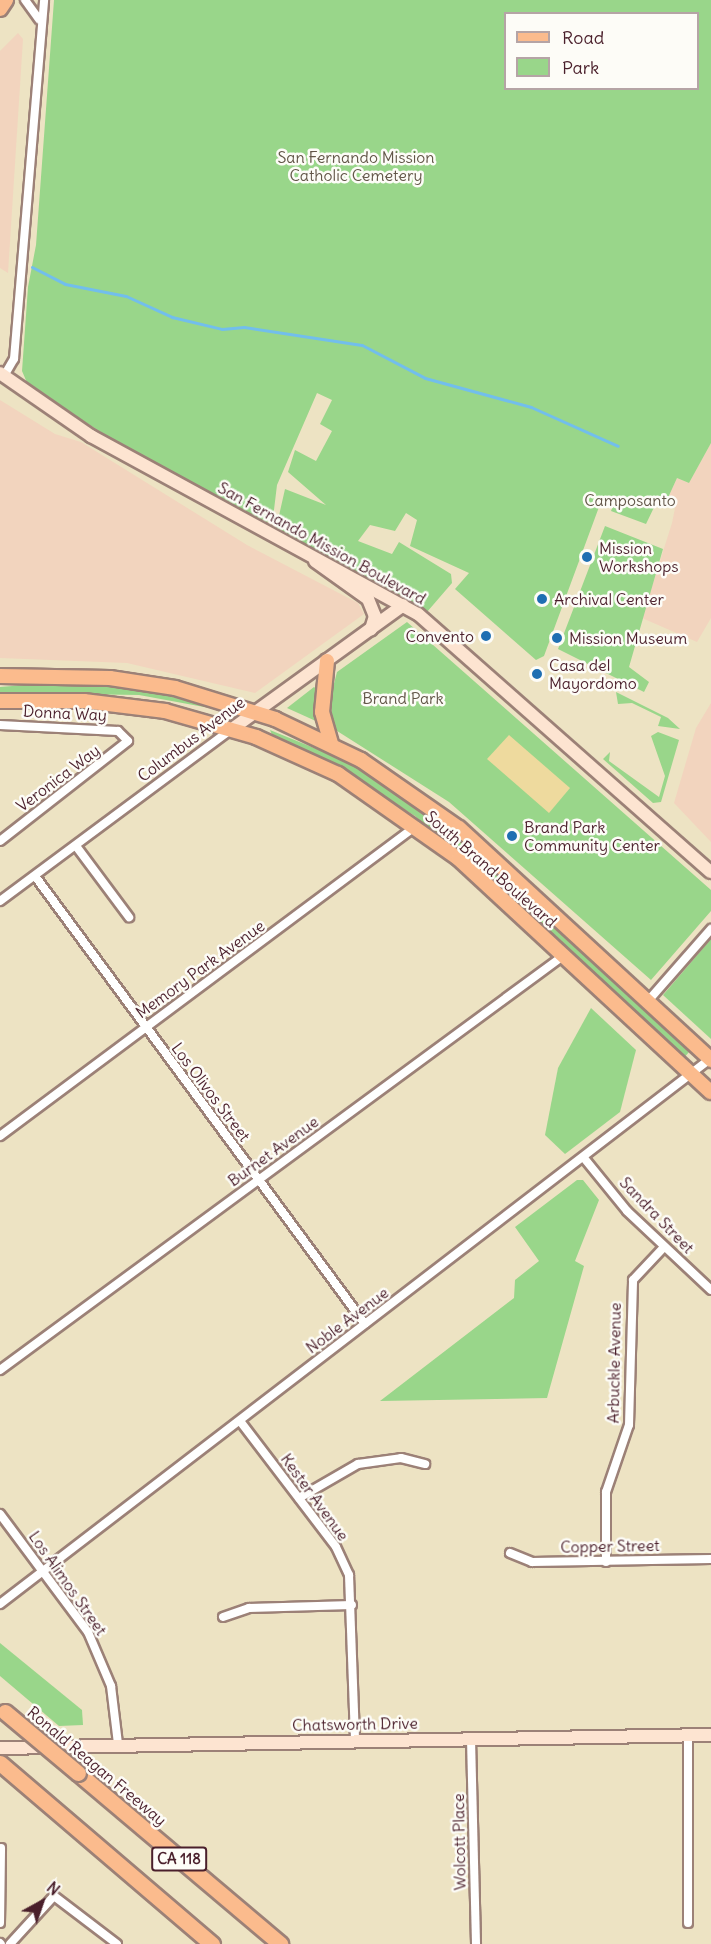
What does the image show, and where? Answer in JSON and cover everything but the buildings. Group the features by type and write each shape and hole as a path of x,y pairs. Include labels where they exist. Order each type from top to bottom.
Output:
{"highway":[{"name":"Ronald Reagan Freeway","path":"3,1710 280,1944"},
{"name":"CA 118","path":"1,1763 212,1944"}],"main road":[{"path":"0,9 6,0"},
{"name":"San Fernando Mission Boulevard","path":"2,374 91,436 403,605 429,622 711,872"},
{"path":"308,554 326,573 368,599 375,616 370,629"},
{"name":"Columbus Avenue","path":"232,729 403,605"},
{"path":"327,660 322,712 331,744"},
{"name":"South Brand Boulevard","path":"0,676 110,678 176,688 255,712 331,744 387,775 459,828 711,1059"},
{"name":"South Brand Boulevard","path":"0,701 109,703 232,729 338,774 417,825 711,1092"},
{"name":"Chatsworth Drive","path":"0,1748 118,1744 711,1735"}],"street":[{"path":"25,0 39,19"},
{"path":"2,374 14,359 39,19 44,0"},
{"name":"Donna Way","path":"0,725 52,724 127,736"},
{"name":"Columbus Avenue","path":"0,902 232,729"},
{"name":"Veronica Way","path":"0,841 125,746 127,736"},
{"name":"Memory Park Avenue","path":"0,1136 417,825"},
{"path":"76,846 129,917"},
{"name":"Los Olivos Street","path":"34,876 365,1324"},
{"path":"648,1001 711,929"},
{"name":"Burnet Avenue","path":"0,1370 563,956"},
{"name":"Noble Avenue","path":"0,1604 711,1059"},
{"name":"Sandra Street","path":"584,1158 664,1247 711,1290"},
{"name":"Arbuckle Avenue","path":"606,1562 606,1492 629,1425 632,1288 664,1247"},
{"name":"Kester Avenue","path":"240,1421 336,1547 349,1575 352,1605 355,1741"},
{"path":"299,1498 358,1464 401,1458 424,1464"},
{"name":"Los Alimos Street","path":"0,1514 102,1659 118,1744"},
{"name":"Copper Street","path":"510,1553 532,1562 711,1559"},
{"path":"223,1617 249,1608 352,1605"},
{"path":"688,1736 688,1923"},
{"name":"Wolcott Place","path":"471,1738 476,1944"},
{"path":"0,1923 1,1848"},
{"path":"10,1944 54,1896 117,1944"}],"shaded area":[{"path":"18,33 23,39 8,273 0,268 0,51"},
{"path":"0,400 55,434 81,442 247,545 358,603 364,614 255,693 127,663 0,658"},
{"path":"711,443 711,618 697,642 642,618 672,523 676,503 667,500 677,478 689,483"},
{"path":"711,703 711,842 674,803 696,728"}],"green space":[{"name":"San Fernando Mission Catholic Cemetery","path":"54,0 711,0 711,443 689,483 677,478 667,500 659,497 646,524 611,511 614,504 607,501 599,507 544,656 536,660 455,589 469,573 410,546 417,520 406,513 395,531 370,525 358,541 392,554 399,542 451,574 452,583 427,612 276,529 285,489 326,505 288,472 295,450 316,461 332,431 320,424 332,400 317,393 277,485 273,518 265,523 124,447 28,385 22,371 28,287 36,245"},
{"path":"605,526 663,549 629,667 649,682 644,692 558,649"},
{"name":"Brand Park","path":"407,622 711,890 711,911 651,980 449,802 334,729 330,699 337,672"},
{"path":"61,682 152,691 215,709 139,695 0,693 0,687"},
{"name":"Brand Park","path":"314,687 318,690 318,722 287,708"},
{"path":"616,692 668,718 680,729 658,726 661,717 632,703 618,704"},
{"path":"270,730 356,765 429,813 689,1052 683,1059 415,816 344,771 273,737"},
{"path":"658,732 679,740 661,802 653,803 603,759 610,752 609,761 659,797 665,776 651,736"},
{"path":"711,939 711,1039 663,995"},
{"path":"591,1008 636,1050 620,1112 565,1154 545,1135 558,1068"},
{"path":"577,1180 583,1180 599,1200 575,1261 584,1266 547,1398 380,1401 514,1298 515,1280 539,1261 515,1227"},
{"path":"0,1643 82,1710 83,1725 59,1726 0,1676"}],"sand":[{"path":"509,735 570,788 549,813 487,759"}],"waterway":[{"path":"32,267 65,284 126,296 172,317 222,329 244,327 362,345 425,378 531,407 618,446"}],"place":[{"name":"Mission Workshops","path":"587,557"},
{"name":"Archival Center","path":"542,599"},
{"name":"Convento","path":"486,636"},
{"name":"Mission Museum","path":"557,638"},
{"name":"Casa del Mayordomo","path":"537,674"},
{"name":"Brand Park Community Center","path":"512,836"}],"park label":[{"name":"Camposanto","path":"630,500"}]}
